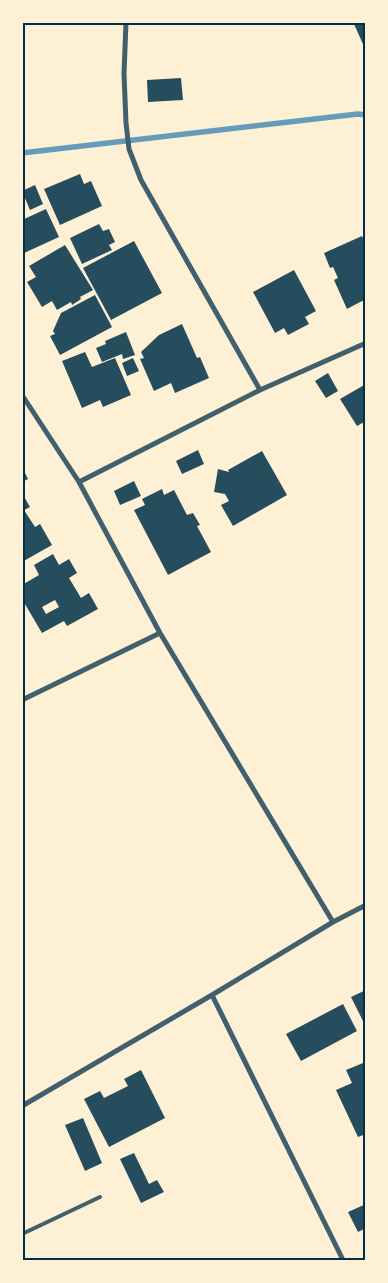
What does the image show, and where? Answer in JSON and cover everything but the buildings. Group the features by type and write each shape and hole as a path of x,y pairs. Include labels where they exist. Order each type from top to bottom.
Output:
{"street":[{"path":"126,22 124,74 129,149 141,180 260,390"},
{"path":"79,482 260,390 366,343"},
{"path":"22,395 79,482 160,633 333,922"},
{"path":"22,700 160,633"},
{"path":"22,1106 333,922 366,905"},
{"path":"212,995 343,1260"}],"lane":[{"path":"22,1234 100,1197"}],"waterway":[{"path":"22,153 358,114 366,115"}]}
